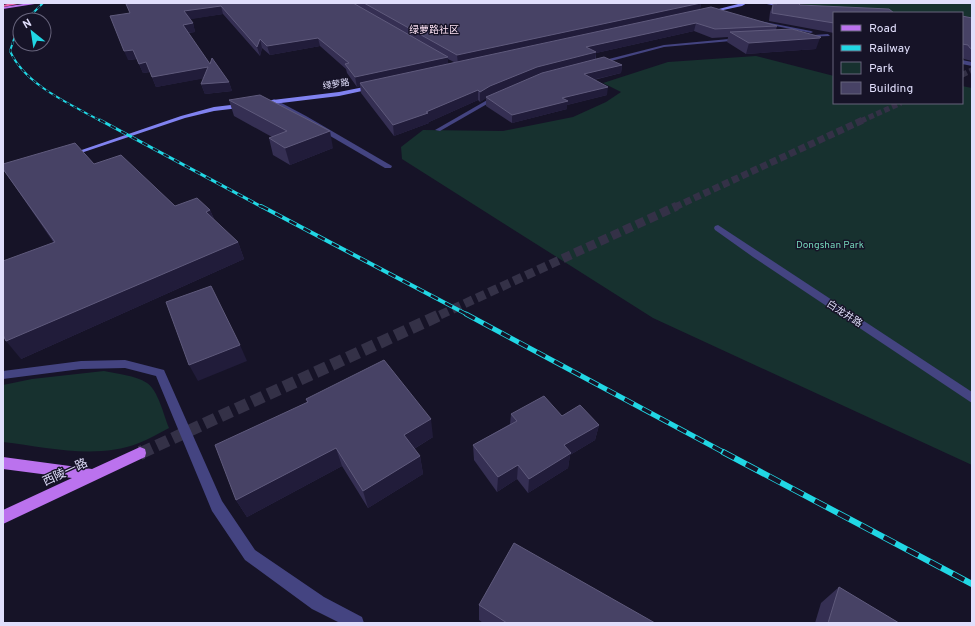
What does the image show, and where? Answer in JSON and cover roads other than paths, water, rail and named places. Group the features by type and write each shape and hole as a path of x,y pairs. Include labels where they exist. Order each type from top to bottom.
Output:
{"highway":[{"path":"3,5 21,3"}],"main road":[{"path":"3,5 39,3"},
{"name":"西陵一路","path":"3,517 140,453"},
{"path":"3,463 92,475"}],"street":[{"path":"702,14 746,3"},
{"path":"760,4 793,7"},
{"path":"709,12 724,15"},
{"path":"754,21 833,36"},
{"path":"796,36 828,35"},
{"path":"592,64 664,46 748,38"},
{"name":"绿萝路","path":"64,156 196,113 214,109 274,101 339,94 383,85"},
{"path":"438,130 493,98 506,93"},
{"path":"274,101 388,166"},
{"name":"白龙井路","path":"718,228 756,255 972,398"},
{"path":"3,374 81,365 118,364 126,364 160,373 217,506 250,555 318,603 356,623"}],"tunnel":[{"path":"963,74 972,70"},
{"path":"861,121 899,104"},
{"path":"675,207 863,120"},
{"path":"440,315 677,206"},
{"path":"141,453 442,314"}],"railway":[{"path":"34,12 43,3"},
{"path":"12,45 10,51 17,63 37,84 101,121"},
{"path":"100,120 262,207"},
{"path":"261,206 468,315"},
{"path":"466,314 725,453"},
{"path":"723,452 972,584"}],"district":[{"name":"绿萝路社区","path":"434,29"}],"park label":[{"name":"Dongshan Park","path":"830,244"}]}
